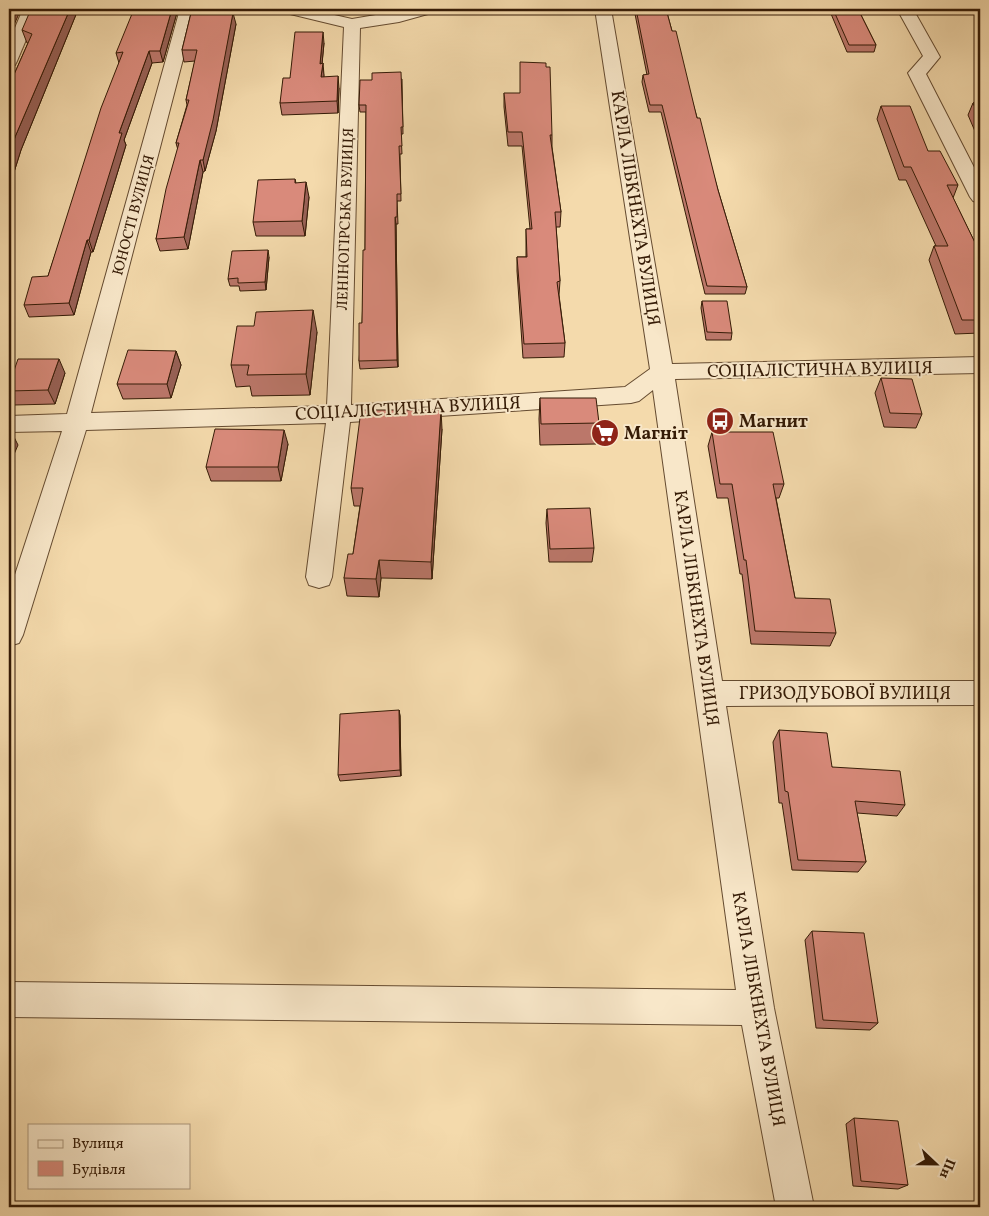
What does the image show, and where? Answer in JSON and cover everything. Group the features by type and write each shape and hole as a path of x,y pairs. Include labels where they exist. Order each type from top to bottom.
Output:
{"street":[{"path":"9,61 31,9"},
{"name":"ЮНОСТІ ВУЛИЦЯ","path":"9,635 77,422 188,9"},
{"path":"288,9 352,24 399,17 429,9"},
{"name":"КАРЛА ЛІБКНЕХТА ВУЛИЦЯ","path":"604,9 662,372 756,1008 795,1207"},
{"path":"905,9 932,57 917,73 980,197"},
{"name":"ЛЕНІНОГІРСЬКА ВУЛИЦЯ","path":"319,577 339,414 352,24"},
{"name":"СОЦІАЛІСТИЧНА ВУЛИЦЯ","path":"9,424 339,414 631,394 662,372 980,366"},
{"name":"ГРИЗОДУБОВОЇ ВУЛИЦЯ","path":"709,694 980,693"},
{"path":"9,1000 756,1008"}],"building":[{"path":"31,9 70,9 15,137 9,158 9,86 32,34 22,30"},
{"path":"134,9 172,9 160,51 149,51 119,133 122,133 89,240 87,240 69,303 24,305 32,277 48,276 101,108 123,52 116,53"},
{"path":"192,9 219,9 218,14 233,13 213,120 203,160 200,160 184,237 156,239 166,189 179,143 176,143 189,100 186,100 197,50 182,50"},
{"path":"636,9 666,9 672,31 676,31 697,118 700,118 718,190 747,287 707,286 662,105 650,105 643,75 649,74"},
{"path":"833,9 858,9 876,45 849,45"},
{"path":"295,32 323,32 320,64 323,63 321,77 338,76 337,101 280,103 283,78 290,78"},
{"path":"520,62 546,63 546,67 550,67 552,135 550,135 561,212 555,212 560,281 557,282 565,343 524,344 517,257 527,257 526,229 532,229 522,132 508,132 504,93 520,93"},
{"path":"401,72 403,127 401,127 402,146 399,146 401,194 397,194 397,217 395,217 397,360 359,361 359,323 362,323 363,250 365,250 366,105 359,105 360,80 372,80 372,73"},
{"path":"980,99 980,119 973,103"},
{"path":"881,106 910,106 928,151 940,151 958,185 947,185 980,253 980,320 962,320 934,246 948,246 911,167 904,167"},
{"path":"295,179 295,183 306,182 302,221 253,222 258,180"},
{"path":"268,250 265,282 238,283 238,278 228,279 232,251"},
{"path":"702,301 727,301 732,333 707,332"},
{"path":"313,310 306,374 247,375 249,365 231,365 237,326 254,326 256,312"},
{"path":"128,350 176,351 167,384 117,384"},
{"path":"18,359 59,359 48,390 9,391 9,385"},
{"path":"881,378 912,379 922,414 890,413"},
{"path":"540,398 596,398 599,423 541,424"},
{"path":"361,410 441,410 431,562 379,560 376,579 344,578 348,554 353,554 363,488 351,488"},
{"path":"215,429 284,430 278,467 206,467"},
{"path":"712,432 773,432 784,484 773,484 795,598 830,599 836,633 755,631 746,560 744,560 732,484 720,484"},
{"path":"590,508 594,548 550,549 547,509"},
{"path":"399,710 400,770 338,775 340,714"},
{"path":"779,730 827,733 832,767 900,771 905,805 855,801 866,862 798,860 788,792 785,791"},
{"path":"812,931 864,933 878,1023 823,1020"},
{"path":"854,1118 898,1121 908,1185 861,1181"}],"place":[{"name":"Магнит","path":"720,421"},
{"name":"Магніт","path":"605,433"}]}
